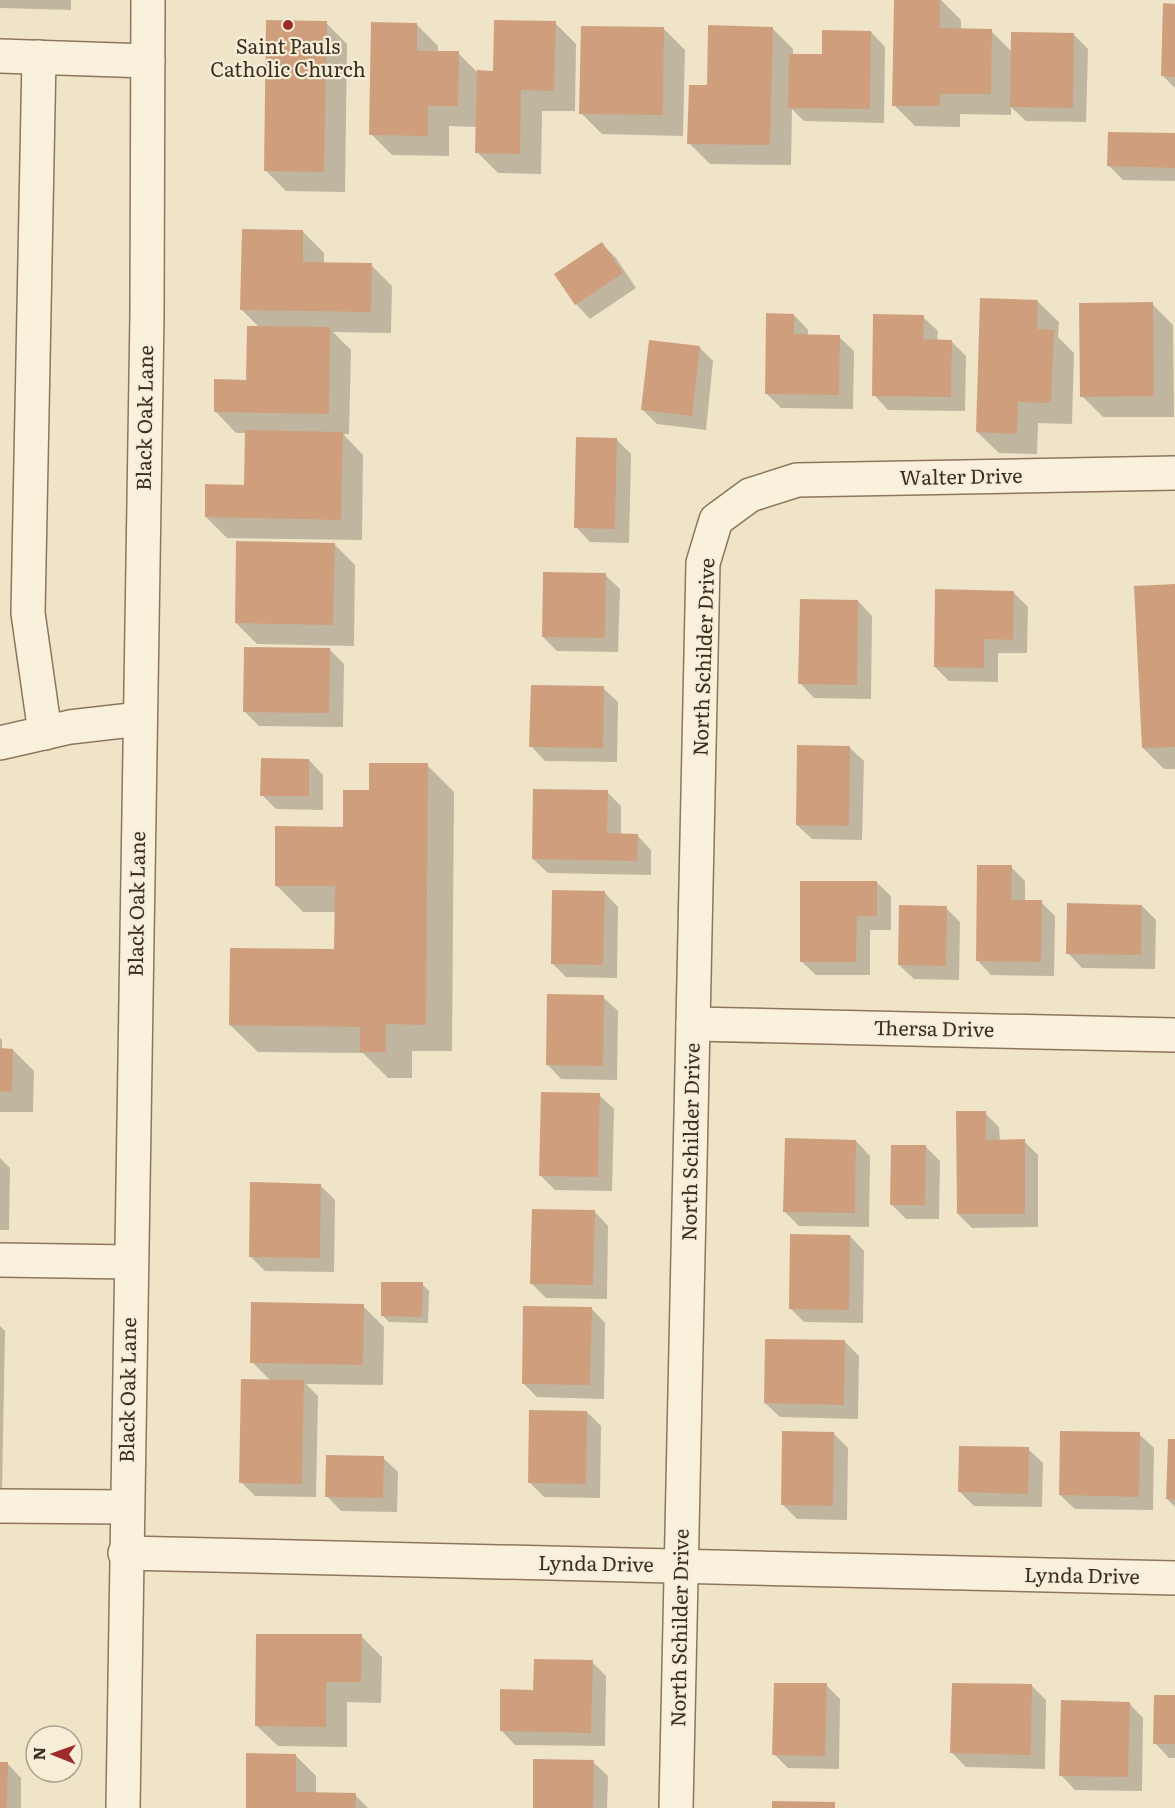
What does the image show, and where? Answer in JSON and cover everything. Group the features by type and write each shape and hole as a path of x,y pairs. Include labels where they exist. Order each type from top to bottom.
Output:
{"street":[{"name":"Black Oak Lane","path":"123,1808 125,1553 147,315 148,0"},
{"path":"0,56 148,61"},
{"path":"39,57 28,613 45,733"},
{"name":"Walter Drive","path":"750,495 797,480 1175,473"},
{"name":"North Schilder Drive","path":"676,1808 704,563 716,520 750,495"},
{"path":"0,744 70,726 140,719"},
{"name":"Thersa Drive","path":"693,1024 1175,1035"},
{"path":"0,1260 130,1262"},
{"path":"0,1506 126,1507"},
{"name":"Lynda Drive","path":"125,1553 1175,1578"}],"building":[{"path":"894,0 940,0 940,28 992,29 991,94 940,94 940,106 892,106"},
{"path":"1163,3 1175,4 1175,77 1161,76"},
{"path":"266,20 327,21 324,172 264,171"},
{"path":"494,20 556,21 554,91 521,90 520,154 475,153 477,70 493,71"},
{"path":"371,22 417,23 417,51 459,51 458,106 428,106 428,136 369,135"},
{"path":"708,25 773,27 770,145 687,144 689,85 707,85"},
{"path":"581,26 664,27 663,115 579,114"},
{"path":"822,30 871,31 870,109 788,108 789,54 822,54"},
{"path":"1011,32 1074,33 1073,108 1010,107"},
{"path":"1108,132 1175,133 1175,168 1107,166"},
{"path":"242,229 303,230 303,262 372,263 371,312 240,310"},
{"path":"602,242 623,273 575,305 554,274"},
{"path":"980,298 1038,300 1037,329 1054,330 1051,403 1018,402 1017,434 976,432"},
{"path":"1153,302 1154,396 1080,397 1079,303"},
{"path":"766,313 794,314 794,334 840,335 839,395 765,394"},
{"path":"873,314 924,315 923,339 952,340 951,397 872,396"},
{"path":"247,326 330,327 329,414 214,412 214,379 246,380"},
{"path":"649,340 700,346 692,416 641,410"},
{"path":"245,430 343,432 341,520 205,517 205,484 244,485"},
{"path":"576,437 617,438 615,529 574,528"},
{"path":"236,541 335,543 333,625 235,623"},
{"path":"543,572 606,573 605,638 542,637"},
{"path":"1175,584 1175,747 1142,748 1134,586"},
{"path":"935,589 1014,591 1013,640 984,639 984,668 934,667"},
{"path":"800,599 858,600 857,685 798,684"},
{"path":"244,647 330,648 329,713 243,712"},
{"path":"531,685 604,686 603,748 529,747"},
{"path":"797,745 850,746 849,826 796,825"},
{"path":"261,758 309,759 309,796 260,796"},
{"path":"369,763 428,763 426,1025 386,1024 386,1052 360,1052 360,1027 229,1025 230,948 334,949 335,886 275,886 275,826 343,827 343,790 369,790"},
{"path":"533,789 608,790 607,833 638,834 637,861 532,859"},
{"path":"977,865 1012,865 1011,900 1042,900 1041,962 976,961"},
{"path":"800,881 877,881 877,916 857,916 856,962 800,962"},
{"path":"552,890 605,891 603,965 551,964"},
{"path":"1067,903 1142,905 1141,955 1066,954"},
{"path":"899,905 947,906 946,966 898,965"},
{"path":"547,994 604,995 603,1066 546,1065"},
{"path":"0,1048 13,1049 12,1092 0,1091"},
{"path":"541,1092 600,1093 598,1177 539,1176"},
{"path":"956,1111 986,1111 986,1140 1025,1139 1025,1214 957,1214"},
{"path":"785,1138 856,1140 855,1213 783,1212"},
{"path":"891,1145 926,1145 925,1205 890,1205"},
{"path":"250,1182 321,1184 320,1258 249,1257"},
{"path":"532,1209 595,1210 593,1285 530,1284"},
{"path":"790,1234 850,1235 849,1310 789,1309"},
{"path":"381,1282 423,1282 422,1317 381,1316"},
{"path":"251,1302 364,1304 363,1365 250,1363"},
{"path":"523,1306 592,1307 590,1385 522,1384"},
{"path":"765,1339 845,1340 844,1405 764,1403"},
{"path":"241,1379 304,1380 302,1484 239,1483"},
{"path":"529,1410 587,1411 586,1484 528,1483"},
{"path":"782,1431 834,1432 833,1506 781,1505"},
{"path":"1060,1431 1140,1432 1139,1497 1059,1495"},
{"path":"1168,1439 1175,1439 1175,1500 1166,1499"},
{"path":"959,1446 1029,1447 1028,1494 958,1492"},
{"path":"326,1455 384,1456 383,1498 325,1497"},
{"path":"256,1634 362,1634 361,1682 326,1682 326,1727 255,1726"},
{"path":"534,1659 593,1660 591,1733 500,1731 500,1689 533,1690"},
{"path":"774,1683 827,1683 825,1756 772,1755"},
{"path":"952,1683 1032,1684 1031,1755 950,1753"},
{"path":"1154,1695 1175,1695 1175,1744 1153,1744"},
{"path":"1061,1700 1130,1702 1128,1777 1059,1776"},
{"path":"246,1753 296,1754 296,1792 356,1793 355,1808 246,1808"},
{"path":"533,1759 594,1760 593,1808 533,1808"},
{"path":"0,1762 8,1762 7,1808 0,1808"},
{"path":"772,1801 835,1802 835,1808 772,1808"}],"place":[{"name":"Saint Pauls Catholic Church","path":"288,25"}]}
